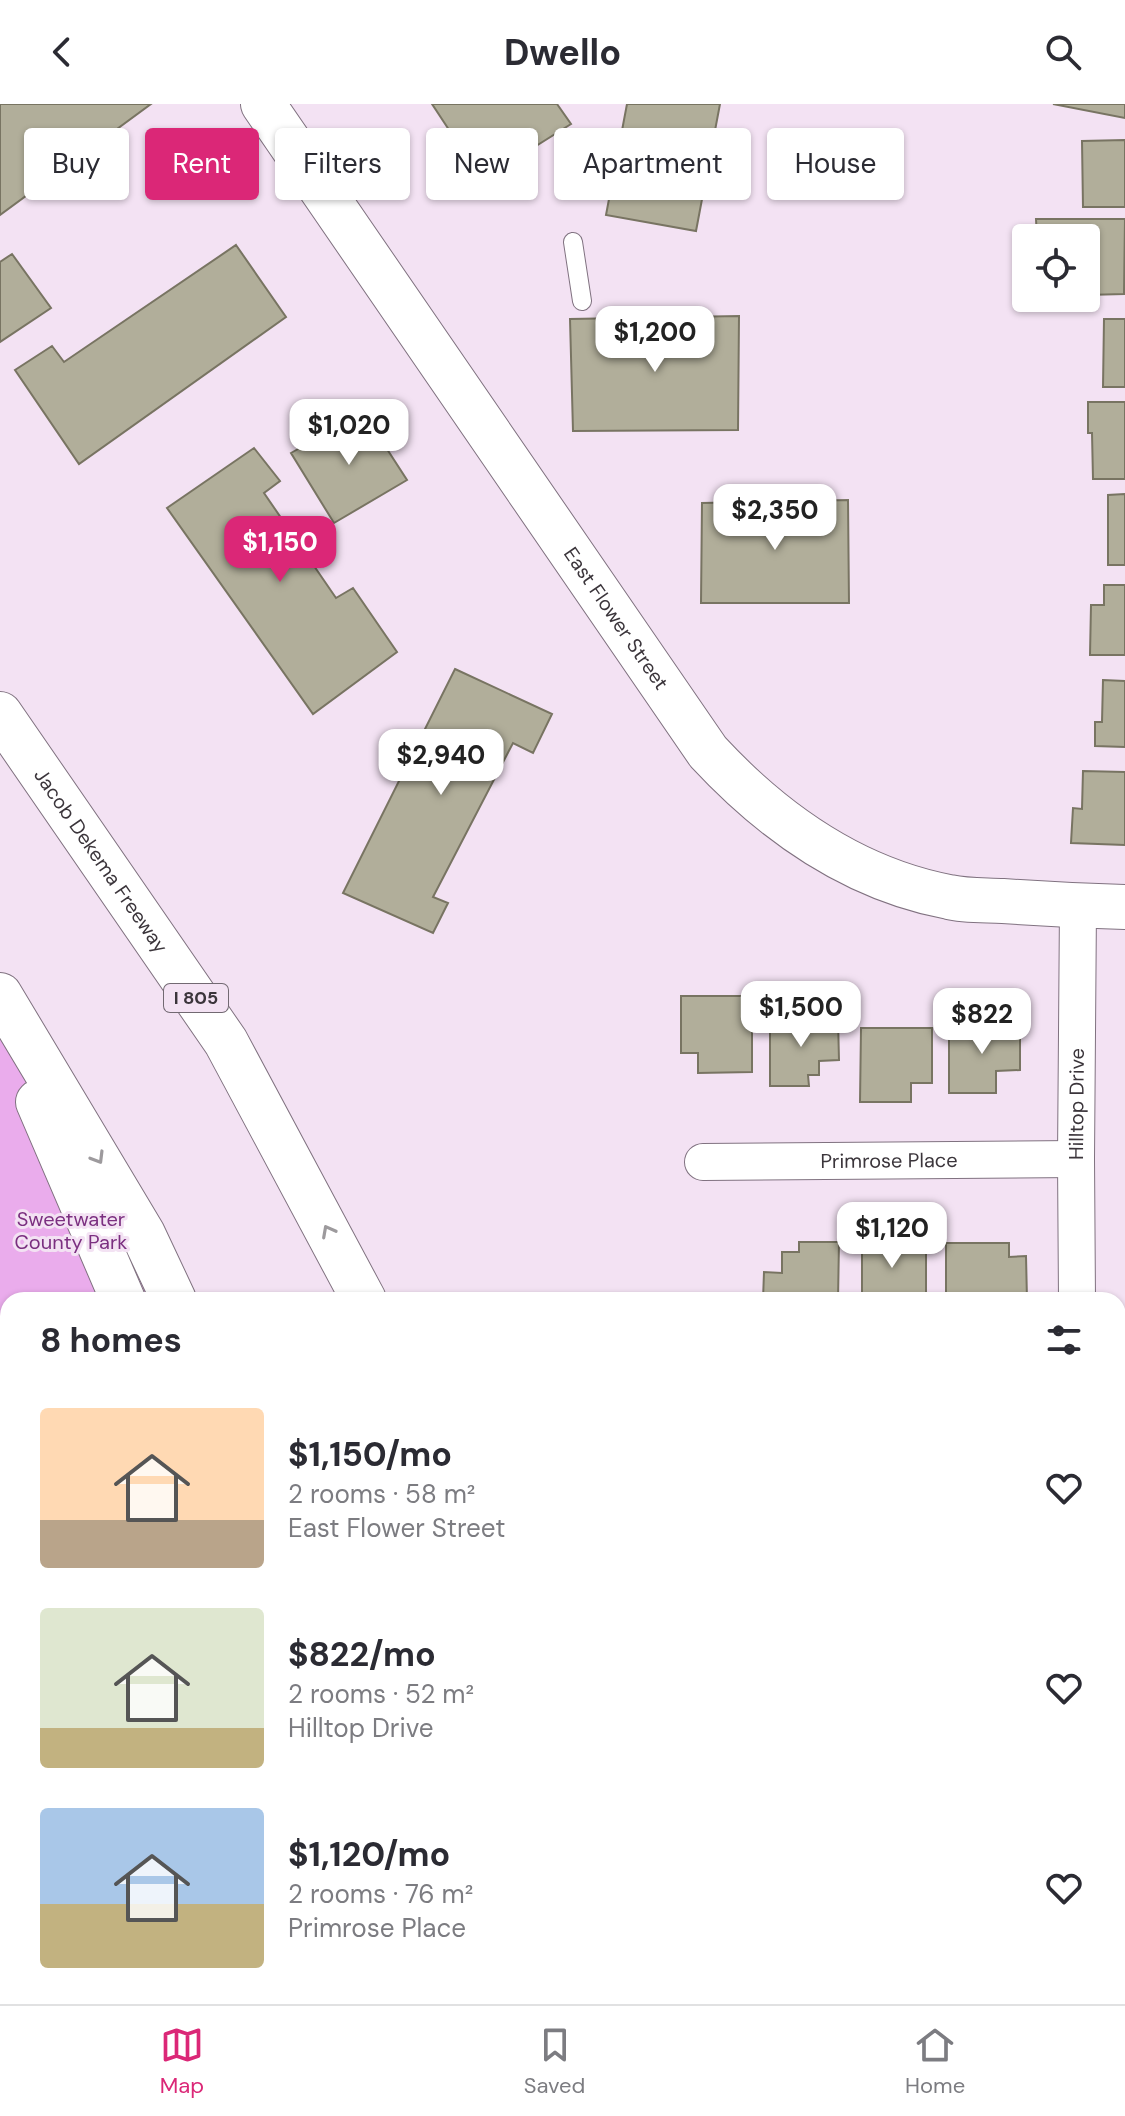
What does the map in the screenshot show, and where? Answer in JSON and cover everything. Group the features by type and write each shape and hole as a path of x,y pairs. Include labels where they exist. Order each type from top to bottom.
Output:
{"main road":[{"name":"East Flower Street","path":"263,104 708,752 737,783 803,836 878,876 914,888 951,898 1125,907"},
{"name":"Jacob Dekema Freeway","path":"0,714 226,1042 360,1292"},
{"path":"0,995 143,1234 170,1292"},
{"path":"0,1016 120,1292"}],"street":[{"name":"Hilltop Drive","path":"1077,1292 1078,906"},
{"name":"Primrose Place","path":"703,1162 1076,1159"}],"lane":[{"path":"573,242 582,301"}],"green space":[{"name":"Sweetwater County Park","path":"0,992 183,1292 0,1292"}],"building":[{"path":"0,104 151,104 118,128 24,128 24,197 0,215"},
{"path":"432,104 557,104 571,124 565,128 554,128 554,135 538,145 538,128 448,128"},
{"path":"627,104 720,104 715,128 622,128"},
{"path":"1053,104 1125,104 1125,118"},
{"path":"1125,140 1125,207 1083,207 1082,141"},
{"path":"609,200 702,200 696,231 606,215"},
{"path":"1036,219 1125,219 1124,294 1100,295 1100,224 1036,224"},
{"path":"236,245 286,317 79,464 15,370 52,346 64,362"},
{"path":"12,254 51,308 0,342 0,262"},
{"path":"739,316 738,430 573,431 570,319"},
{"path":"1104,319 1125,319 1125,387 1103,387"},
{"path":"1088,402 1125,402 1125,479 1093,479"},
{"path":"363,412 407,480 334,523 291,453"},
{"path":"254,448 280,481 264,493 336,598 353,588 397,652 313,714 167,508"},
{"path":"1125,494 1125,565 1108,565 1108,495"},
{"path":"848,500 849,603 701,603 702,503"},
{"path":"1104,585 1125,585 1125,655 1090,655 1091,605 1104,605"},
{"path":"455,669 552,714 533,753 513,743 433,897 448,903 433,933 343,893"},
{"path":"1103,680 1125,681 1125,747 1095,746 1095,722 1102,722"},
{"path":"1083,771 1125,772 1125,845 1071,843 1073,808 1082,809"},
{"path":"681,996 752,996 752,1072 698,1073 698,1053 681,1053"},
{"path":"838,1019 839,1060 819,1061 819,1075 808,1075 809,1086 770,1086 770,1020"},
{"path":"1020,1024 1020,1070 996,1071 996,1093 949,1093 949,1025"},
{"path":"861,1028 932,1028 932,1083 911,1083 911,1102 860,1102"},
{"path":"862,1235 898,1235 898,1250 926,1250 926,1292 862,1292"},
{"path":"799,1242 839,1242 838,1292 763,1292 764,1272 782,1273 782,1252 799,1252"},
{"path":"946,1243 1009,1243 1009,1257 1026,1256 1027,1292 946,1292"}]}
